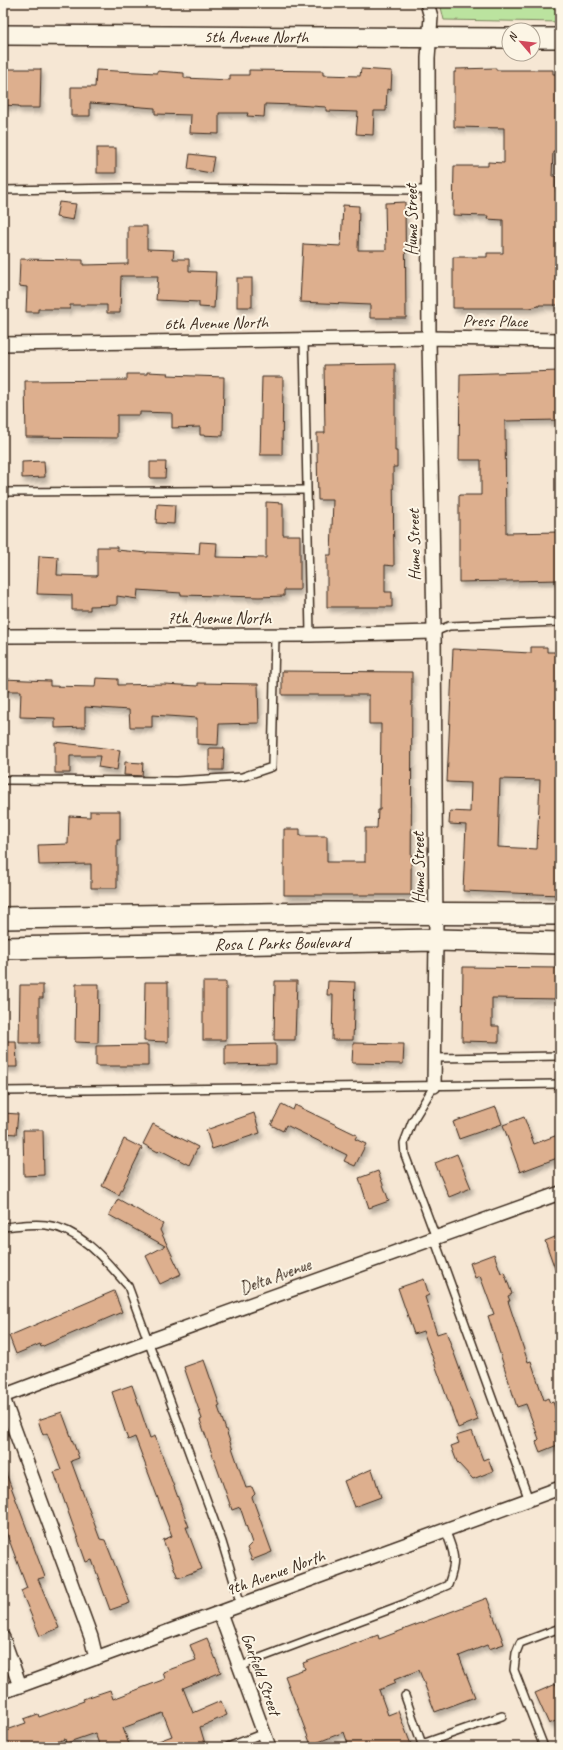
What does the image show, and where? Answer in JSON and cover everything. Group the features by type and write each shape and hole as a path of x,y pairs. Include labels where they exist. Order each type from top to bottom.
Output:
{"main road":[{"name":"Rosa L Parks Boulevard","path":"3,918 321,913 560,914"},
{"name":"Rosa L Parks Boulevard","path":"3,948 436,940 560,943"}],"street":[{"name":"Hume Street","path":"427,3 431,16 429,37 429,338 434,632 436,913 434,1086"},
{"name":"5th Avenue North","path":"3,35 501,38"},
{"path":"541,38 560,38"},
{"name":"6th Avenue North","path":"3,344 429,338"},
{"name":"Press Place","path":"429,338 560,340"},
{"name":"7th Avenue North","path":"3,636 275,636 434,632"},
{"name":"Delta Avenue","path":"3,1397 149,1341 560,1193"},
{"path":"3,1397 91,1637 96,1658"},
{"name":"9th Avenue North","path":"3,1692 560,1488"},
{"name":"Garfield Street","path":"220,1613 269,1747"},
{"path":"3,1638 20,1686"}],"lane":[{"path":"3,190 121,188 429,190"},
{"path":"304,340 310,635"},
{"path":"3,492 306,490"},
{"path":"434,632 449,626 560,622"},
{"path":"3,780 183,780 242,777 272,766 275,636"},
{"path":"435,1058 560,1056"},
{"path":"3,1091 560,1084"},
{"path":"434,1086 412,1122 404,1143 405,1155 529,1500"},
{"path":"3,1227 46,1225 72,1232 105,1260 128,1286 222,1542 241,1605"},
{"path":"240,1668 252,1661 404,1604 448,1585 454,1568 453,1549 445,1530"},
{"path":"544,1747 514,1670 516,1653 520,1643 560,1628"},
{"path":"405,1696 423,1745 502,1716"},
{"path":"228,1747 264,1733"}],"green space":[{"path":"440,3 560,3 560,22 444,20"}],"building":[{"path":"496,68 496,70 553,70 553,74 560,74 560,130 557,130 557,151 553,151 552,176 556,176 556,192 560,192 560,305 539,305 530,308 453,308 453,257 487,257 487,253 503,253 503,220 487,219 488,216 453,215 454,166 488,166 488,162 504,163 504,128 454,127 454,72 456,72 456,69"},
{"path":"3,69 41,69 40,108 19,108 19,106 3,105"},
{"path":"361,69 392,71 391,90 387,89 386,111 374,111 373,135 356,134 358,112 326,111 326,107 296,105 265,104 264,117 247,116 248,113 219,113 219,134 190,133 191,115 155,114 155,108 90,103 90,116 71,116 71,87 95,87 96,70 184,73 184,78 230,80 230,75 249,75 249,70 323,71 323,75 360,76"},
{"path":"97,148 116,148 116,173 97,173"},
{"path":"190,154 214,157 211,173 188,169"},
{"path":"59,202 76,204 73,220 56,217"},
{"path":"405,202 406,318 370,318 370,305 300,302 303,244 341,246 343,205 359,206 358,250 386,250 385,203"},
{"path":"128,226 147,226 147,249 174,250 173,259 189,259 189,271 216,272 214,308 199,307 199,302 156,300 158,276 121,276 120,313 107,313 107,305 70,305 70,309 38,309 38,312 26,312 27,287 19,286 20,259 83,260 83,265 128,264"},
{"path":"237,278 252,278 252,307 237,307"},
{"path":"395,364 395,451 397,451 397,467 393,467 394,566 385,565 385,592 392,592 392,607 327,607 327,555 331,555 333,500 318,500 317,451 317,433 325,433 324,365"},
{"path":"560,371 560,420 505,421 506,533 560,532 560,580 459,582 459,495 481,495 481,460 459,460 460,374"},
{"path":"147,372 168,373 167,375 224,377 223,436 200,435 200,427 172,428 172,413 140,412 140,415 117,415 117,438 26,437 25,381 127,380 127,374 147,374"},
{"path":"262,377 283,377 282,455 260,455"},
{"path":"44,461 45,477 22,478 22,462"},
{"path":"150,462 166,462 165,478 150,478"},
{"path":"266,502 283,503 283,535 300,535 300,590 284,590 284,596 259,597 181,595 181,593 138,590 137,599 117,596 117,605 90,606 90,610 72,610 72,595 37,594 39,556 58,557 57,575 97,576 97,547 117,547 117,550 147,553 199,554 200,542 217,543 216,557 266,558"},
{"path":"157,504 175,505 174,524 156,523"},
{"path":"531,647 547,647 547,652 560,652 560,895 463,891 466,825 449,824 450,811 470,812 471,783 447,782 453,649 531,653","holes":["500,779 540,780 537,849 498,847"]},
{"path":"282,671 412,672 411,895 284,895 284,829 300,829 300,836 327,836 327,862 365,862 365,828 377,828 378,810 380,810 381,724 369,724 369,695 282,695"},
{"path":"96,678 118,679 118,685 164,684 198,686 198,683 258,684 259,723 219,724 218,745 197,744 197,718 152,715 152,727 130,727 129,710 85,707 85,727 55,728 55,718 20,717 21,691 3,691 3,679 50,681 50,686 95,687"},
{"path":"55,742 120,750 117,770 98,767 100,756 70,756 70,773 55,773"},
{"path":"209,748 224,748 223,770 209,770"},
{"path":"125,762 143,763 142,776 124,775"},
{"path":"90,811 120,811 120,840 117,840 117,888 91,888 91,864 39,865 38,845 68,844 69,816 90,817"},
{"path":"463,967 560,968 560,999 492,998 492,1026 499,1026 499,1042 462,1041"},
{"path":"275,981 297,981 295,1040 274,1040"},
{"path":"328,981 355,982 353,1040 332,1040 333,995 327,995"},
{"path":"145,982 168,982 168,1042 144,1041"},
{"path":"203,982 226,982 226,1040 203,1040"},
{"path":"76,984 99,984 98,1043 75,1042"},
{"path":"20,985 43,985 43,998 39,998 39,1043 19,1043"},
{"path":"3,1041 16,1041 17,1067 3,1067"},
{"path":"353,1043 404,1044 403,1064 352,1063"},
{"path":"276,1044 276,1064 225,1065 225,1045"},
{"path":"148,1045 148,1066 96,1066 96,1046"},
{"path":"282,1104 293,1110 295,1105 357,1135 355,1139 366,1144 355,1166 344,1161 347,1155 286,1125 283,1131 271,1125"},
{"path":"496,1107 502,1124 459,1139 453,1122"},
{"path":"3,1113 18,1114 16,1134 3,1133"},
{"path":"254,1113 260,1133 212,1149 206,1130"},
{"path":"524,1117 534,1144 560,1134 560,1157 520,1172 503,1125"},
{"path":"153,1124 198,1147 189,1165 160,1150 158,1152 143,1144"},
{"path":"23,1130 43,1130 44,1175 24,1176"},
{"path":"124,1139 142,1148 119,1195 102,1186"},
{"path":"457,1154 471,1188 449,1197 435,1163"},
{"path":"378,1171 389,1201 369,1208 359,1178"},
{"path":"118,1199 163,1224 160,1230 181,1274 160,1284 146,1256 165,1246 109,1215"},
{"path":"560,1235 560,1277 558,1277 545,1241"},
{"path":"494,1254 501,1273 504,1272 512,1294 508,1296 510,1301 508,1301 528,1362 531,1361 544,1400 548,1398 550,1403 553,1402 560,1422 560,1424 556,1426 560,1438 560,1444 540,1452 536,1442 539,1439 526,1404 517,1407 488,1316 494,1314 480,1276 475,1278 470,1263"},
{"path":"424,1279 429,1295 425,1297 437,1334 446,1331 478,1420 458,1428 423,1331 414,1334 398,1288"},
{"path":"114,1291 122,1312 41,1347 40,1344 16,1354 9,1336"},
{"path":"204,1360 220,1406 218,1407 246,1488 252,1487 255,1494 252,1497 272,1552 252,1560 247,1548 252,1543 240,1507 232,1510 200,1420 202,1419 184,1367"},
{"path":"132,1385 150,1438 155,1436 189,1527 186,1527 202,1569 178,1578 163,1540 172,1536 135,1437 128,1440 112,1392"},
{"path":"62,1412 79,1458 71,1461 100,1539 105,1540 130,1603 110,1610 92,1560 86,1562 54,1472 61,1470 47,1433 43,1435 38,1420"},
{"path":"472,1431 483,1460 488,1458 493,1471 473,1479 457,1462 451,1446 459,1443 456,1436"},
{"path":"3,1468 45,1577 38,1579 59,1628 40,1636 21,1591 27,1588 3,1524"},
{"path":"372,1469 381,1497 354,1507 344,1481"},
{"path":"487,1598 504,1644 489,1649 487,1645 459,1656 475,1697 435,1712 419,1670 394,1680 396,1683 379,1690 388,1715 398,1711 412,1747 349,1747 344,1732 311,1745 285,1676 305,1669 303,1663 378,1635 379,1639"},
{"path":"207,1638 221,1672 183,1688 193,1713 221,1701 227,1715 200,1727 206,1747 145,1747 172,1736 163,1713 123,1728 130,1747 100,1747 95,1733 66,1743 65,1739 41,1747 3,1747 3,1731 26,1723 24,1719 38,1714 39,1717 110,1690 113,1699 165,1679 163,1672 196,1660 190,1645"},
{"path":"556,1684 560,1692 560,1719 549,1724 535,1693"}]}
